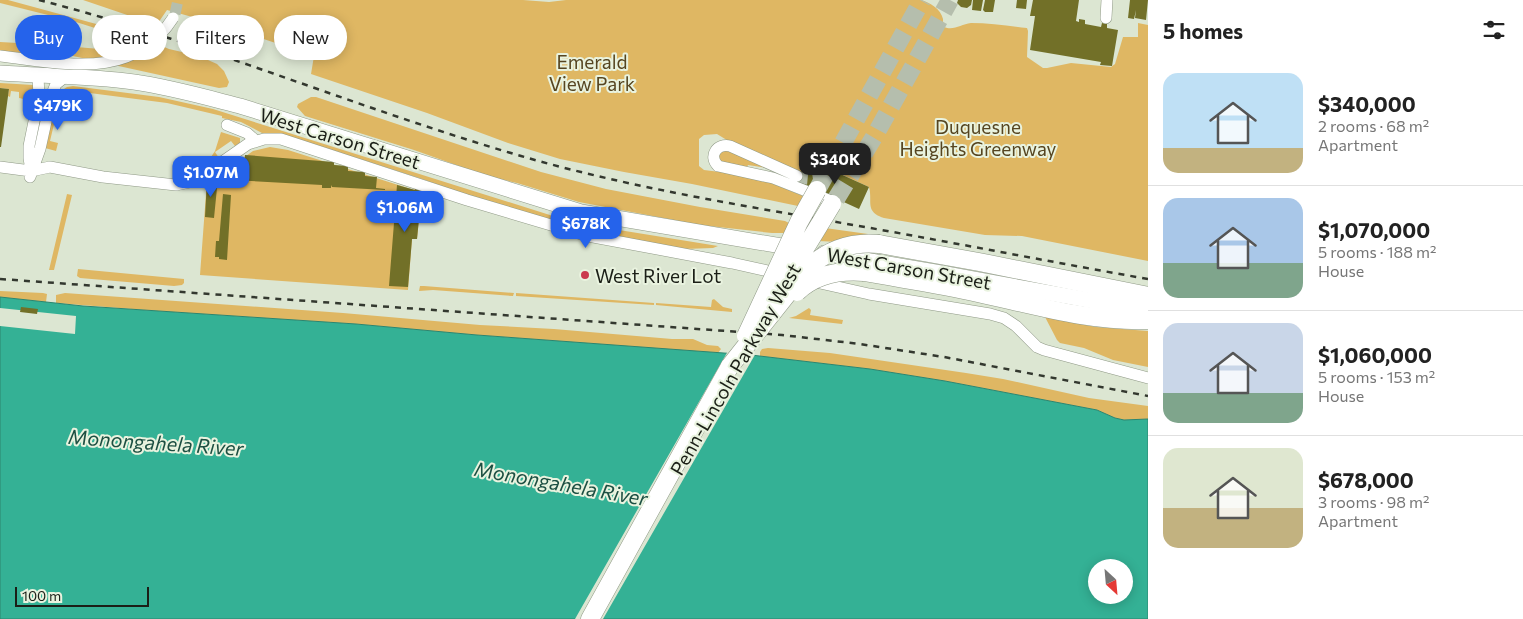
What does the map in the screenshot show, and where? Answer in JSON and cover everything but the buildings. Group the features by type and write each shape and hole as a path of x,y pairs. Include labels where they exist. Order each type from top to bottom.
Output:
{"highway":[{"name":"Penn-Lincoln Parkway West","path":"731,368 817,190"},
{"name":"Penn-Lincoln Parkway West","path":"590,618 731,368 834,202"},
{"path":"731,368 814,262 833,251 855,244 874,244 979,262 1148,296"},
{"path":"731,368 805,285 818,278 844,272 864,272 963,289 1080,315 1124,320 1148,320"}],"main road":[{"name":"West Carson Street","path":"0,73 86,77 136,82 189,93 240,106 581,212 935,272 1105,304 1148,309"}],"street":[{"path":"1106,18 1108,0"},
{"path":"0,56 74,64 113,62 134,55 146,47 161,34 174,16"},
{"path":"30,175 28,146 39,96 38,76"},
{"path":"30,175 40,149 52,94 56,84 65,77"},
{"path":"227,125 247,133 256,141"},
{"path":"32,128 45,128"},
{"path":"0,167 30,175 50,167 103,177 176,185 197,179 240,149 256,141 272,138 588,236 732,263 869,294 990,314 1011,322 1037,347 1044,350 1148,378"},
{"path":"798,176 730,146 720,146 714,153 715,162 718,166 773,178 834,202"}],"green space":[{"path":"0,0 8,0 63,15 48,15 0,3"},
{"path":"83,0 523,0 549,2 566,0 921,0 937,9 942,15 944,27 954,28 971,23 1027,28 1027,57 1043,68 1071,63 1111,67 1115,64 1123,37 1138,37 1138,23 1148,25 1148,261 1022,236 985,235 884,218 874,212 870,205 869,187 817,163 811,175 806,174 730,142 717,134 704,135 699,139 699,166 704,170 752,176 771,183 803,196 798,206 560,159 508,143 427,113 311,74 313,60 347,60 347,15 274,15 274,42 264,39 264,15 185,15 167,10 164,15 127,15"},
{"path":"82,20 92,23 92,27 82,24"},
{"path":"0,42 15,43 15,53 0,52"},
{"path":"82,47 92,48 92,60 167,60 167,48 177,51 177,60 208,60 217,64 224,71 229,82 227,87 219,88 82,58"},
{"path":"0,83 33,85 31,114 25,114 28,100 19,98 19,92 11,91 10,97 8,96 9,89 0,88"},
{"path":"73,86 159,97 213,109 553,216 588,225 718,246 713,248 684,249 585,230 453,190 292,137 262,133 241,122 222,118 222,116 167,103 72,92 60,99 50,141 58,143 56,151 45,148 58,93 67,87"},
{"path":"311,97 316,97 541,172 606,189 789,223 785,233 772,233 700,225 579,202 487,176 414,150 305,116 297,107 298,104"},
{"path":"221,132 240,138 240,143 235,146 231,141 215,152 219,158 206,167 215,151"},
{"path":"270,147 288,150 414,190 415,188 423,190 421,219 419,219 417,239 412,239 408,290 200,275 207,180 213,179 253,151"},
{"path":"725,149 768,168 748,165 747,167 722,162 719,159 719,153"},
{"path":"67,194 72,195 54,270 49,270"},
{"path":"825,228 871,235 839,242 818,241"},
{"path":"78,269 184,279 184,283 174,286 80,278 77,276"},
{"path":"420,286 514,293 513,296 433,290 419,291"},
{"path":"0,291 43,293 47,294 46,302 0,297"},
{"path":"65,293 480,325 693,339 707,345 718,346 721,349 718,353 356,324 56,303 56,295"},
{"path":"516,293 654,303 654,305 516,296"},
{"path":"714,299 723,307 732,309 732,312 656,305 656,303 711,307 712,300"},
{"path":"809,308 811,310 810,315 843,320 842,324 789,318"},
{"path":"1045,317 1096,327 1148,331 1148,367 1113,360 1084,348 1060,343"},
{"path":"762,349 830,353 966,373 1089,398 1148,406 1148,419 1124,420 1097,410 945,381 870,369 760,356"}],"water":[{"name":"Monongahela River","path":"0,297 83,306 356,324 751,355 870,369 945,381 1097,410 1124,420 1148,419 1148,619 0,619"}],"pier":[{"path":"0,308 76,316 75,334 0,326"},
{"path":"728,351 756,353 603,619 575,619"}],"tunnel":[{"path":"175,14 178,0"},
{"path":"817,190 922,0"},
{"path":"836,199 874,137 950,0"},
{"path":"797,176 811,179 824,175"}],"railway":[{"path":"39,0 161,35 461,138 604,178 731,204 1148,279"},
{"path":"0,279 782,335 860,344 944,357 1148,396"}],"place":[{"name":"West River Lot","path":"585,275"}],"park label":[{"name":"Emerald View Park","path":"592,72"},
{"name":"Duquesne Heights Greenway","path":"978,137"}]}
